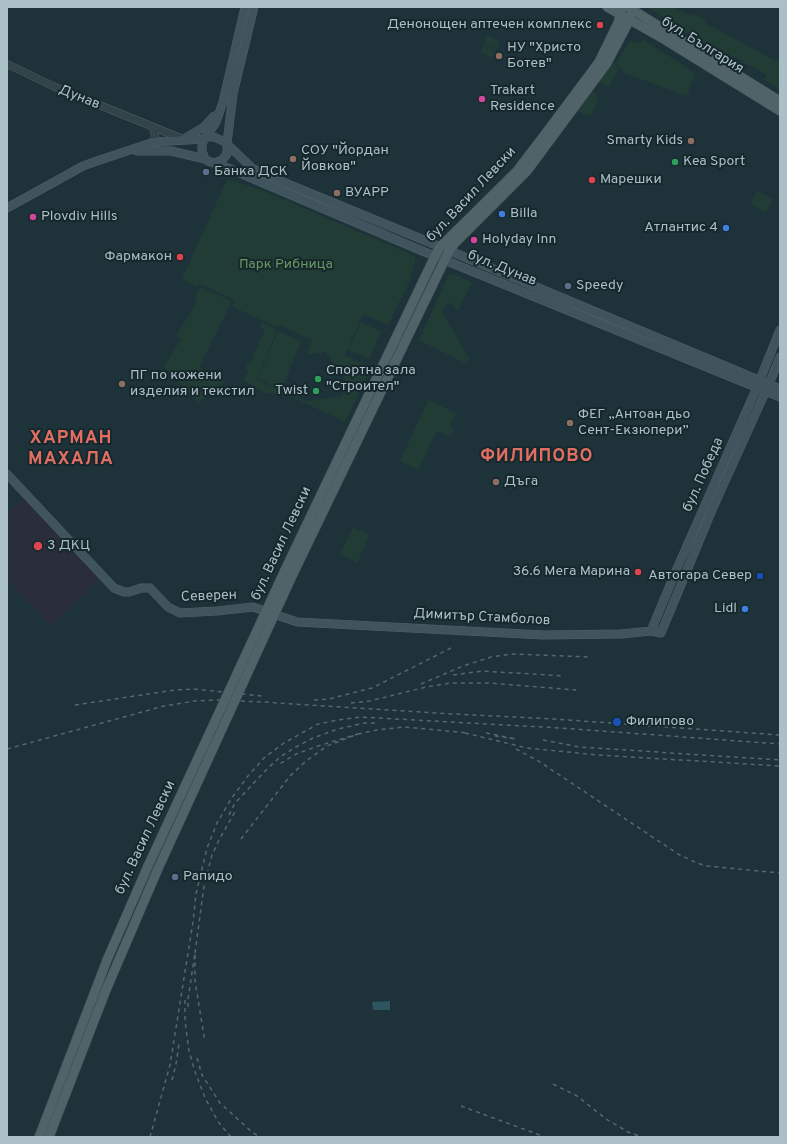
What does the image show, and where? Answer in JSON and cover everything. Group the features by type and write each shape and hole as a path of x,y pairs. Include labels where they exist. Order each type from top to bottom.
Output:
{"main road":[{"path":"205,159 202,151 202,143 216,122 222,107 245,7"},
{"path":"130,151 171,151 205,159 211,163 222,160 225,157 228,149 233,94 254,7"},
{"name":"бул. България","path":"608,7 621,10 630,19 780,111"},
{"name":"бул. България","path":"630,8 780,101"},
{"name":"бул. Васил Левски","path":"38,1137 106,960 148,866 289,572 444,260 455,243 527,171 607,63 630,19 630,8"},
{"name":"бул. Васил Левски","path":"49,1137 118,962 157,871 289,572 435,256 440,247 514,175 526,160 599,62 618,23 621,10"},
{"path":"183,140 209,122 222,107"},
{"path":"7,208 83,166 154,142 214,137 228,144"},
{"name":"бул. Дунав","path":"228,144 247,164 257,171 440,247 758,384 780,397"},
{"name":"бул. Дунав","path":"215,163 444,260 758,384"},
{"name":"бул. Победа","path":"652,631 674,576 780,330"},
{"name":"бул. Победа","path":"661,633 712,510 780,357"},
{"name":"бул. Дунав","path":"767,388 780,389"},
{"name":"Северен","path":"7,474 114,588 119,591 129,592 141,588 150,588 168,607 180,612 253,607 301,622"},
{"name":"Димитър Стамболов","path":"301,622 543,634 621,634 652,631 661,633"}],"street":[{"name":"Дунав","path":"7,64 55,87 183,140"},
{"path":"153,128 155,135 154,142"}],"shaded area":[{"name":"3 ДКЦ","path":"23,498 100,579 51,626 7,579 7,513"},
{"path":"390,1001 390,1010 373,1010 372,1002"}],"green space":[{"path":"647,7 673,7 689,15 690,13 706,20 705,23 780,63 780,90 764,80 766,75 733,56 730,61"},
{"path":"488,35 500,42 496,50 484,43"},
{"path":"644,40 695,73 687,96 624,73 616,62 630,41 639,43"},
{"path":"484,44 496,51 492,58 480,52"},
{"path":"615,62 619,69 609,87 598,82"},
{"path":"591,92 595,93 598,98 591,116 577,111"},
{"name":"Парк Рибница","path":"227,179 262,190 415,256 415,262 410,280 388,325 363,314 345,355 371,368 345,422 286,394 291,385 300,398 306,401 341,396 348,384 325,352 306,355 312,340 279,325 277,327 233,307 234,300 200,284 198,287 182,279"},
{"path":"757,191 773,199 766,212 750,204"},
{"path":"452,274 472,282 459,310 456,309 453,304 449,303 442,309 469,358 467,364 419,340 448,276"},
{"path":"201,287 231,301 199,367 225,382 198,403 164,367 181,339 176,336 197,302 194,299"},
{"path":"261,322 277,330 257,380 281,391 279,393 267,394 244,380 248,372 245,369 250,360 252,361 254,358 252,357 265,330 261,327"},
{"path":"361,322 381,332 369,359 348,350"},
{"path":"278,331 301,341 281,390 258,379"},
{"path":"428,400 456,413 450,426 454,429 451,436 436,431 419,470 400,461"},
{"path":"353,527 370,535 357,563 340,554"}],"railway":[{"path":"314,700 329,699 372,688 453,647"},
{"path":"421,684 463,666 491,657 512,654 590,657"},
{"path":"453,675 482,671 564,676"},
{"path":"351,703 370,701 426,687 451,683 489,683 576,690"},
{"path":"75,705 175,690 194,689 262,696"},
{"path":"7,749 164,706 195,701 217,700 554,719 780,735"},
{"path":"150,1137 170,1065 193,922 196,894 207,848 217,823 231,799 248,776 265,757 284,743 318,724 360,717 560,728 780,744"},
{"path":"229,815 235,803 280,757 313,738 338,729 364,723 375,723"},
{"path":"358,734 404,727 469,733"},
{"path":"465,733 527,748 598,755 780,766"},
{"path":"486,733 516,739 495,736"},
{"path":"241,839 290,776 306,761 327,746 358,734 296,754 278,765"},
{"path":"543,740 579,747 780,760"},
{"path":"516,749 540,762 678,854 697,863 707,866 780,873"},
{"path":"195,953 204,886 212,855 236,810"},
{"path":"188,1007 195,953 195,981 205,1042"},
{"path":"185,1000 185,1021 189,1051 195,1072 206,1100 219,1123 231,1137"},
{"path":"172,1080 179,1044"},
{"path":"197,1058 202,1075 220,1103 252,1132 260,1137"},
{"path":"553,1084 577,1096 606,1119 628,1132 642,1137"},
{"path":"461,1106 545,1137"}],"place":[{"name":"Денонощен аптечен комплекс","path":"600,25"},
{"name":"НУ \"Христо Ботев\"","path":"499,56"},
{"name":"Trakart Residence","path":"482,99"},
{"name":"Smarty Kids","path":"691,141"},
{"name":"СОУ \"Йордан Йовков\"","path":"293,159"},
{"name":"Kea Sport","path":"675,162"},
{"name":"Банка ДСК","path":"206,172"},
{"name":"Марешки","path":"592,180"},
{"name":"ВУАРР","path":"337,193"},
{"name":"Billa","path":"502,214"},
{"name":"Plovdiv Hills","path":"33,217"},
{"name":"Атлантис 4","path":"726,228"},
{"name":"Holyday Inn","path":"474,240"},
{"name":"Фармакон","path":"180,257"},
{"name":"Speedy","path":"568,286"},
{"name":"Спортна зала \"Строител\"","path":"318,379"},
{"name":"ПГ по кожени изделия и текстил","path":"122,384"},
{"name":"Twist","path":"316,391"},
{"name":"ФЕГ „Антоан дьо Сент-Екзюпери”","path":"570,423"},
{"name":"Дъга","path":"496,482"},
{"name":"3 ДКЦ","path":"38,546"},
{"name":"36.6 Мега Марина","path":"638,572"},
{"name":"Автогара Север","path":"760,576"},
{"name":"Lidl","path":"745,609"},
{"name":"Филипово","path":"617,722"},
{"name":"Рапидо","path":"175,877"}],"district":[{"name":"ХАРМАН МАХАЛА","path":"71,449"},
{"name":"ФИЛИПОВО","path":"537,457"}]}
